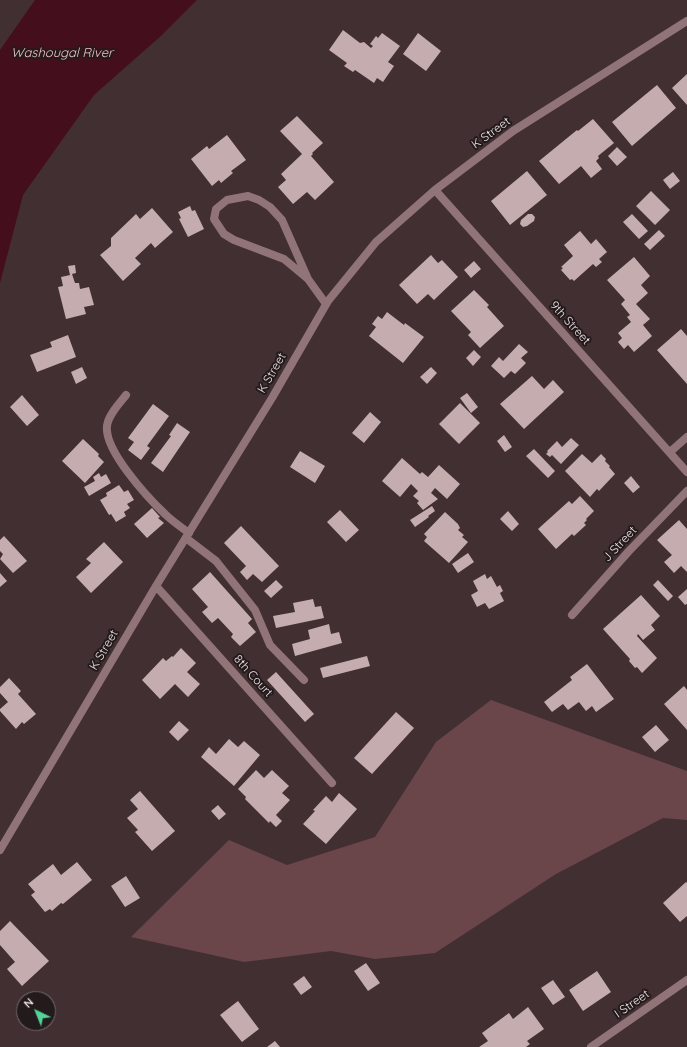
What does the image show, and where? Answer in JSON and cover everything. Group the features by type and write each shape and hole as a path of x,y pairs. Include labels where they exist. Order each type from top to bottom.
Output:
{"street":[{"name":"K Street","path":"0,850 156,586 272,398 326,304 376,242 435,190 512,131 687,21"},
{"name":"9th Street","path":"435,190 687,472"},
{"path":"308,279 284,259 234,240 224,234 214,219 216,209 228,200 248,196 259,200 270,207 282,220 308,279 326,304"},
{"path":"126,395 110,417 107,424 109,442 128,472 153,501 187,536 216,561 255,610 270,645 304,680"},
{"path":"670,452 687,437"},
{"name":"J Street","path":"572,615 629,551 687,490"},
{"name":"8th Court","path":"156,586 332,782"},
{"name":"I Street","path":"591,1047 687,980"}],"shaded area":[{"path":"491,700 687,771 687,820 663,818 556,874 435,953 375,959 331,951 244,962 131,937 229,840 287,865 375,837 436,742"}],"water":[{"name":"Washougal River","path":"35,0 197,0 162,35 94,95 23,195 0,283 0,50"}],"building":[{"path":"343,30 360,43 364,42 371,48 373,46 370,44 376,36 378,38 382,33 400,46 388,62 394,66 383,82 377,78 374,83 355,70 353,72 344,66 347,63 329,50"},
{"path":"418,33 441,51 426,71 403,54"},
{"path":"687,74 687,105 672,88"},
{"path":"657,85 676,108 632,146 612,122"},
{"path":"297,116 323,143 312,153 313,154 311,156 334,182 315,200 307,192 293,204 278,187 286,180 281,174 302,154 280,131"},
{"path":"593,119 614,143 598,156 599,158 596,161 602,169 591,178 581,166 559,184 539,161"},
{"path":"227,135 246,160 231,171 233,173 221,183 219,180 212,186 191,159 207,146 209,149"},
{"path":"617,147 627,157 617,166 608,156"},
{"path":"527,171 547,195 510,225 491,201"},
{"path":"673,172 680,181 670,189 663,180"},
{"path":"651,191 670,210 655,225 636,206"},
{"path":"190,206 192,211 195,210 204,229 188,237 179,219 181,218 178,212"},
{"path":"152,208 173,232 155,248 151,243 135,258 141,264 123,281 100,255 111,246 111,238 136,214 140,219"},
{"path":"528,214 532,214 535,217 534,221 523,227 520,224 521,220"},
{"path":"632,214 648,231 639,239 623,222"},
{"path":"659,230 665,236 650,250 644,244"},
{"path":"580,231 591,244 596,239 607,252 599,259 602,262 596,267 593,264 574,281 572,279 570,280 561,270 563,268 561,267 573,256 564,245"},
{"path":"431,255 438,263 442,260 458,277 434,300 428,294 417,304 399,285"},
{"path":"634,257 650,276 641,285 648,293 636,304 650,319 643,325 652,336 634,352 628,345 624,349 618,342 622,338 618,333 631,322 627,317 630,315 621,304 625,300 607,280"},
{"path":"474,261 481,269 471,278 464,270"},
{"path":"75,265 76,273 72,274 75,283 79,283 80,289 89,287 94,305 84,307 86,314 66,319 58,287 63,286 61,277 70,275 68,266"},
{"path":"474,290 489,305 487,307 504,326 480,348 468,335 471,332 451,311"},
{"path":"387,312 404,325 405,323 424,337 403,363 369,336 376,327 372,324 378,316 382,319"},
{"path":"681,329 687,336 687,384 657,350"},
{"path":"68,335 76,357 37,372 30,355 52,347 50,342"},
{"path":"519,344 528,352 521,358 526,363 515,374 511,371 504,378 491,366 499,357 503,361"},
{"path":"474,350 481,357 473,366 466,358"},
{"path":"82,367 87,378 76,384 71,372"},
{"path":"431,367 437,373 427,384 420,377"},
{"path":"532,376 544,389 553,380 564,392 524,429 500,404"},
{"path":"467,393 478,407 471,413 460,398"},
{"path":"22,395 39,415 27,426 10,407"},
{"path":"460,403 480,423 459,444 439,424"},
{"path":"153,404 169,416 147,446 150,448 141,460 128,450 134,442 128,438"},
{"path":"370,412 381,422 364,443 352,433"},
{"path":"177,423 190,432 163,472 151,463 171,436 169,435"},
{"path":"504,435 512,447 505,452 497,441"},
{"path":"571,438 579,445 561,464 552,455 550,457 546,454 557,441 562,447"},
{"path":"83,439 99,454 98,456 104,462 85,483 62,461"},
{"path":"534,449 555,471 548,478 526,456"},
{"path":"300,451 325,466 315,483 290,467"},
{"path":"582,454 592,463 601,454 606,459 605,461 615,474 599,491 597,489 590,497 565,471"},
{"path":"402,458 420,474 422,472 428,477 439,465 460,484 447,499 435,488 431,493 438,499 423,510 417,503 419,501 413,496 418,491 411,484 400,497 382,481"},
{"path":"99,473 101,477 106,474 111,483 89,496 84,487 95,481 93,477"},
{"path":"631,476 640,487 633,493 624,483"},
{"path":"119,485 124,492 128,490 134,500 127,504 130,508 124,512 126,516 116,522 111,514 109,515 100,500 107,496 106,493"},
{"path":"580,496 594,511 586,519 587,520 584,523 586,525 574,536 572,534 556,549 538,529 569,501 572,504"},
{"path":"432,506 435,511 415,527 410,520"},
{"path":"152,508 160,517 158,518 164,523 147,538 134,524"},
{"path":"340,510 359,530 346,542 327,522"},
{"path":"508,511 519,524 512,531 500,519"},
{"path":"445,512 458,524 460,528 458,530 464,535 462,537 468,542 449,563 424,541 427,537 424,534"},
{"path":"679,520 687,529 687,572 681,566 674,573 664,562 672,555 657,540"},
{"path":"241,526 279,566 262,582 253,574 247,580 240,572 246,566 224,543"},
{"path":"4,536 27,561 13,573 0,559 3,554 0,551 0,540"},
{"path":"104,542 123,562 91,593 76,577 91,563 86,559"},
{"path":"468,553 474,562 458,573 452,564"},
{"path":"210,572 252,619 248,623 256,632 240,646 231,637 233,634 218,618 212,623 202,612 208,607 192,589"},
{"path":"0,573 7,581 0,587"},
{"path":"485,574 487,579 491,576 497,587 500,585 503,591 500,593 504,601 489,609 485,603 477,607 471,595 478,591 473,581"},
{"path":"276,580 283,587 271,598 264,591"},
{"path":"658,580 673,596 668,601 653,585"},
{"path":"687,589 687,604 685,605 678,597"},
{"path":"641,595 660,616 651,625 655,630 643,640 638,634 637,636 657,658 642,673 637,667 635,668 629,661 630,659 603,629"},
{"path":"313,599 315,607 321,606 324,618 276,628 273,616 295,612 293,603"},
{"path":"329,624 331,634 339,632 342,643 295,656 292,644 310,639 308,630"},
{"path":"181,648 196,663 187,672 200,684 188,697 175,684 160,699 142,680 163,658 166,661 172,656 173,657"},
{"path":"367,656 370,666 323,678 320,668"},
{"path":"587,664 614,699 596,712 592,706 586,711 579,702 568,710 563,704 552,712 544,702 572,680 570,677"},
{"path":"276,672 314,714 305,722 267,680"},
{"path":"9,678 21,691 18,694 36,714 24,724 22,722 16,729 0,711 0,709 8,702 0,693 0,687"},
{"path":"684,686 687,690 687,730 664,704"},
{"path":"396,712 414,728 372,774 354,758"},
{"path":"179,721 189,730 178,741 169,732"},
{"path":"656,725 669,740 655,752 642,737"},
{"path":"229,739 238,747 244,741 260,755 234,786 201,757 209,747 216,754"},
{"path":"256,770 264,778 272,770 289,786 282,793 290,800 276,815 282,821 276,827 270,821 269,823 245,799 246,797 238,789"},
{"path":"140,791 175,831 152,851 135,832 138,830 127,818 138,809 130,800"},
{"path":"339,793 357,809 326,844 303,824 326,796 332,802"},
{"path":"218,805 226,814 219,820 211,811"},
{"path":"77,862 92,880 63,904 61,903 52,911 50,909 45,912 31,895 35,892 28,884 53,864 61,875"},
{"path":"126,876 140,898 125,907 111,886"},
{"path":"686,882 687,916 680,922 663,903"},
{"path":"10,921 49,961 22,986 7,969 15,962 0,945 0,931"},
{"path":"366,963 380,983 368,991 354,971"},
{"path":"597,971 611,992 583,1011 569,990"},
{"path":"304,976 312,987 301,995 293,984"},
{"path":"553,980 565,997 553,1005 541,988"},
{"path":"238,1001 259,1029 242,1042 220,1015"},
{"path":"528,1007 544,1029 527,1041 530,1044 526,1047 479,1047 488,1041 482,1033 509,1013 513,1019"},
{"path":"275,1041 280,1047 267,1047"}]}
